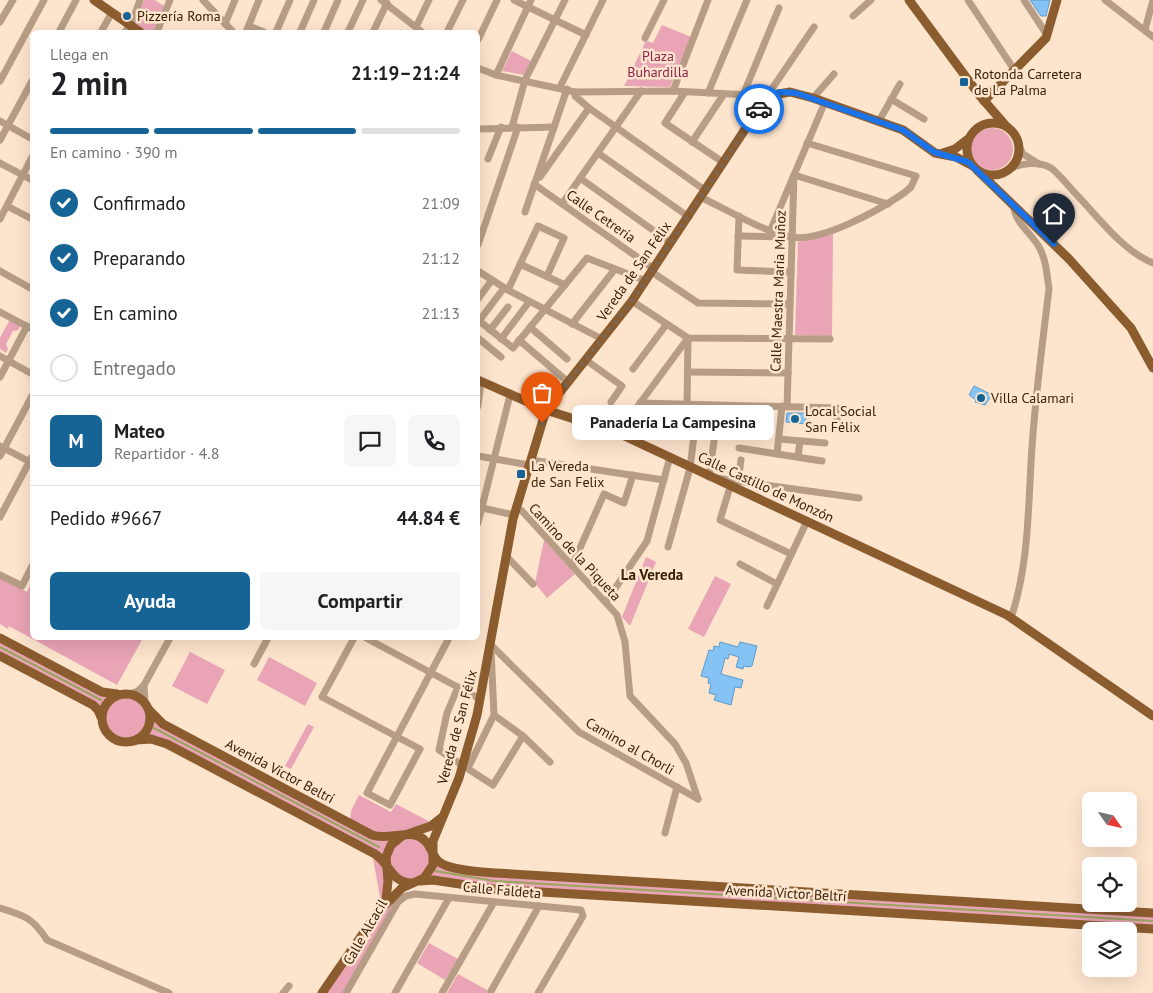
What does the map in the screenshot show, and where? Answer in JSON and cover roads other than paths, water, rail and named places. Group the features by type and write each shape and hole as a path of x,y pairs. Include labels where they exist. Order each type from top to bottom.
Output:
{"main road":[{"path":"94,0 127,30"},
{"path":"909,0 984,101 1016,136 1018,144 1017,159 1004,181 1011,201"},
{"path":"984,101 1015,71 1047,35 1057,0"},
{"path":"767,96 790,92 813,98 903,130 934,152 956,157 994,176 1010,169"},
{"name":"Vereda de San Félix","path":"432,851 433,841 465,766 491,645 515,512 546,410 632,301 689,218 767,96"},
{"path":"940,153 955,150 978,128 985,115 984,101"},
{"path":"978,128 993,123 1008,128"},
{"path":"970,136 966,150 975,168 1069,259 1131,328 1153,368"},
{"name":"Calle Castillo de Monzón","path":"480,381 546,410 618,433 710,477 734,484 807,521 1011,618 1153,716"},
{"path":"0,638 102,692 130,694 147,706 148,728 136,740 125,742 115,740 105,730 98,710 93,705 0,656"},
{"path":"102,720 107,703 120,694"},
{"name":"Avenida Víctor Beltrí","path":"147,706 160,722 365,832 387,838 405,835"},
{"name":"Avenida Víctor Beltrí","path":"136,740 151,739 167,744 375,854 388,868"},
{"path":"377,914 388,893 386,857 389,847 405,835 432,826 444,814"},
{"path":"377,914 398,891 424,878 431,869 434,858 426,841 420,837 405,835"},
{"name":"Avenida Víctor Beltrí","path":"432,851 436,858 444,864 497,873 1153,913"},
{"path":"388,868 399,880 416,882"},
{"name":"Avenida Víctor Beltrí","path":"416,882 433,880 493,889 1153,929"},
{"name":"Calle Alcacil","path":"322,993 358,937 377,914"}],"street":[{"path":"0,22 12,0"},
{"path":"0,81 44,0"},
{"path":"60,30 76,0"},
{"path":"127,30 140,0"},
{"path":"158,30 170,0"},
{"path":"225,24 235,0"},
{"path":"248,29 259,0"},
{"path":"277,30 290,0"},
{"path":"301,30 314,0"},
{"path":"325,30 338,0"},
{"path":"349,30 363,0"},
{"path":"416,27 429,0"},
{"path":"448,30 464,0"},
{"path":"480,36 497,0"},
{"path":"514,0 530,3 555,20 586,35"},
{"path":"480,240 515,127 525,80 565,0"},
{"path":"525,212 554,127 564,88 603,0"},
{"path":"646,38 664,0"},
{"path":"673,91 708,0"},
{"path":"708,93 747,0"},
{"path":"853,16 871,0"},
{"path":"968,0 1015,71"},
{"path":"1024,0 1047,35"},
{"path":"1106,0 1153,37"},
{"path":"1145,30 1153,0"},
{"path":"207,2 230,30"},
{"path":"374,30 388,2 420,30"},
{"path":"496,75 530,3"},
{"path":"743,95 779,8"},
{"path":"102,30 111,14"},
{"path":"480,71 575,92 673,91 767,96 814,27"},
{"path":"813,98 834,74"},
{"path":"879,121 900,84"},
{"path":"0,140 30,85"},
{"path":"575,92 575,96 589,108 704,194 739,216 792,237"},
{"path":"562,204 641,92"},
{"path":"684,92 665,123 724,163"},
{"path":"692,142 724,94"},
{"path":"891,99 924,119"},
{"name":"Calle Maestra María Muñoz","path":"771,230 824,102"},
{"path":"534,184 589,108"},
{"path":"0,122 30,138"},
{"path":"488,158 501,127"},
{"path":"480,129 554,127"},
{"path":"738,236 792,237 829,231 850,224 888,204 911,187 916,176 807,143"},
{"path":"1018,144 1023,154 1053,170 1124,244 1141,258 1153,263"},
{"path":"598,153 689,218"},
{"path":"0,219 30,161"},
{"path":"0,164 30,179"},
{"path":"1010,169 1024,164 1041,165"},
{"path":"794,175 888,204"},
{"name":"Calle Maestra María Muñoz","path":"777,454 788,373 794,175"},
{"path":"580,178 671,243"},
{"name":"Calle Cetrería","path":"534,184 698,303 790,304"},
{"path":"1011,201 1015,217 1039,248 1047,270 1049,289 1032,445 1028,536 1023,572 1011,618"},
{"path":"7,206 30,218"},
{"path":"739,216 737,270 791,272"},
{"path":"480,319 506,289 538,226 564,238 547,276"},
{"path":"480,322 513,348 587,258 646,281"},
{"path":"520,264 565,284"},
{"path":"572,324 615,269"},
{"path":"0,271 30,288"},
{"path":"480,272 529,302 602,340"},
{"path":"480,297 492,280"},
{"path":"632,301 688,338 830,339"},
{"path":"501,338 529,302"},
{"path":"490,330 508,306"},
{"path":"0,312 30,328 0,377"},
{"path":"633,369 666,325"},
{"path":"530,327 567,359"},
{"path":"687,404 688,338"},
{"path":"618,433 688,338"},
{"path":"480,340 501,357"},
{"path":"519,340 568,382"},
{"path":"0,356 30,373"},
{"path":"586,360 622,386 611,402"},
{"path":"688,372 788,373"},
{"path":"510,395 480,507 515,512"},
{"path":"0,456 2,447 30,399"},
{"path":"640,403 837,408 837,428"},
{"path":"668,547 690,468 695,428 698,425"},
{"path":"710,477 716,427"},
{"path":"779,439 825,443"},
{"path":"798,457 800,441"},
{"path":"2,447 30,459"},
{"path":"739,448 822,461"},
{"path":"480,456 664,480"},
{"path":"606,602 647,541 670,457"},
{"path":"741,460 720,520 792,554"},
{"path":"0,517 30,464"},
{"path":"572,566 604,494 624,503 633,476"},
{"path":"734,484 859,498"},
{"name":"Camino de la Piqueta","path":"515,512 522,511 606,602 621,624 630,696 675,744 686,763 698,799"},
{"path":"767,606 807,521"},
{"path":"506,556 532,584"},
{"path":"740,564 778,584"},
{"path":"0,575 22,586 30,570"},
{"path":"130,694 138,691 144,684 169,640"},
{"path":"254,664 267,640"},
{"path":"353,640 322,697 397,736 420,748 390,806 367,793 397,736 448,640"},
{"path":"370,640 480,699"},
{"name":"Vereda de San Félix","path":"491,645 494,715"},
{"name":"Camino al Chorli","path":"491,645 579,732 698,799"},
{"path":"144,684 147,706"},
{"path":"458,687 447,713 439,750 493,786 522,736"},
{"path":"465,766 494,715 522,736 550,762"},
{"path":"664,833 677,787"},
{"name":"Calle Faldeta","path":"415,894 581,910 583,916 538,993"},
{"name":"Calle Alcacil","path":"348,992 398,902 403,897 415,894"},
{"path":"395,993 449,898"},
{"path":"442,993 494,902"},
{"path":"490,993 539,906"},
{"path":"0,908 26,916 38,927 47,940 169,993"},
{"path":"283,993 289,986"}],"waterway":[{"path":"0,647 101,700"},
{"path":"154,728 379,847"},
{"path":"435,871 495,881 1153,921"}],"place":[{"name":"Pizzería Roma","path":"127,16"},
{"name":"Rotonda Carretera de La Palma","path":"964,82"},
{"name":"Villa Calamari","path":"981,398"},
{"name":"Local Social San Félix","path":"795,419"},
{"name":"Panadería La Campesina","path":"542,423"},
{"name":"La Vereda de San Felix","path":"521,474"}],"district":[{"name":"La Vereda","path":"652,575"}],"park label":[{"name":"Plaza Buhardilla","path":"658,64"}]}
